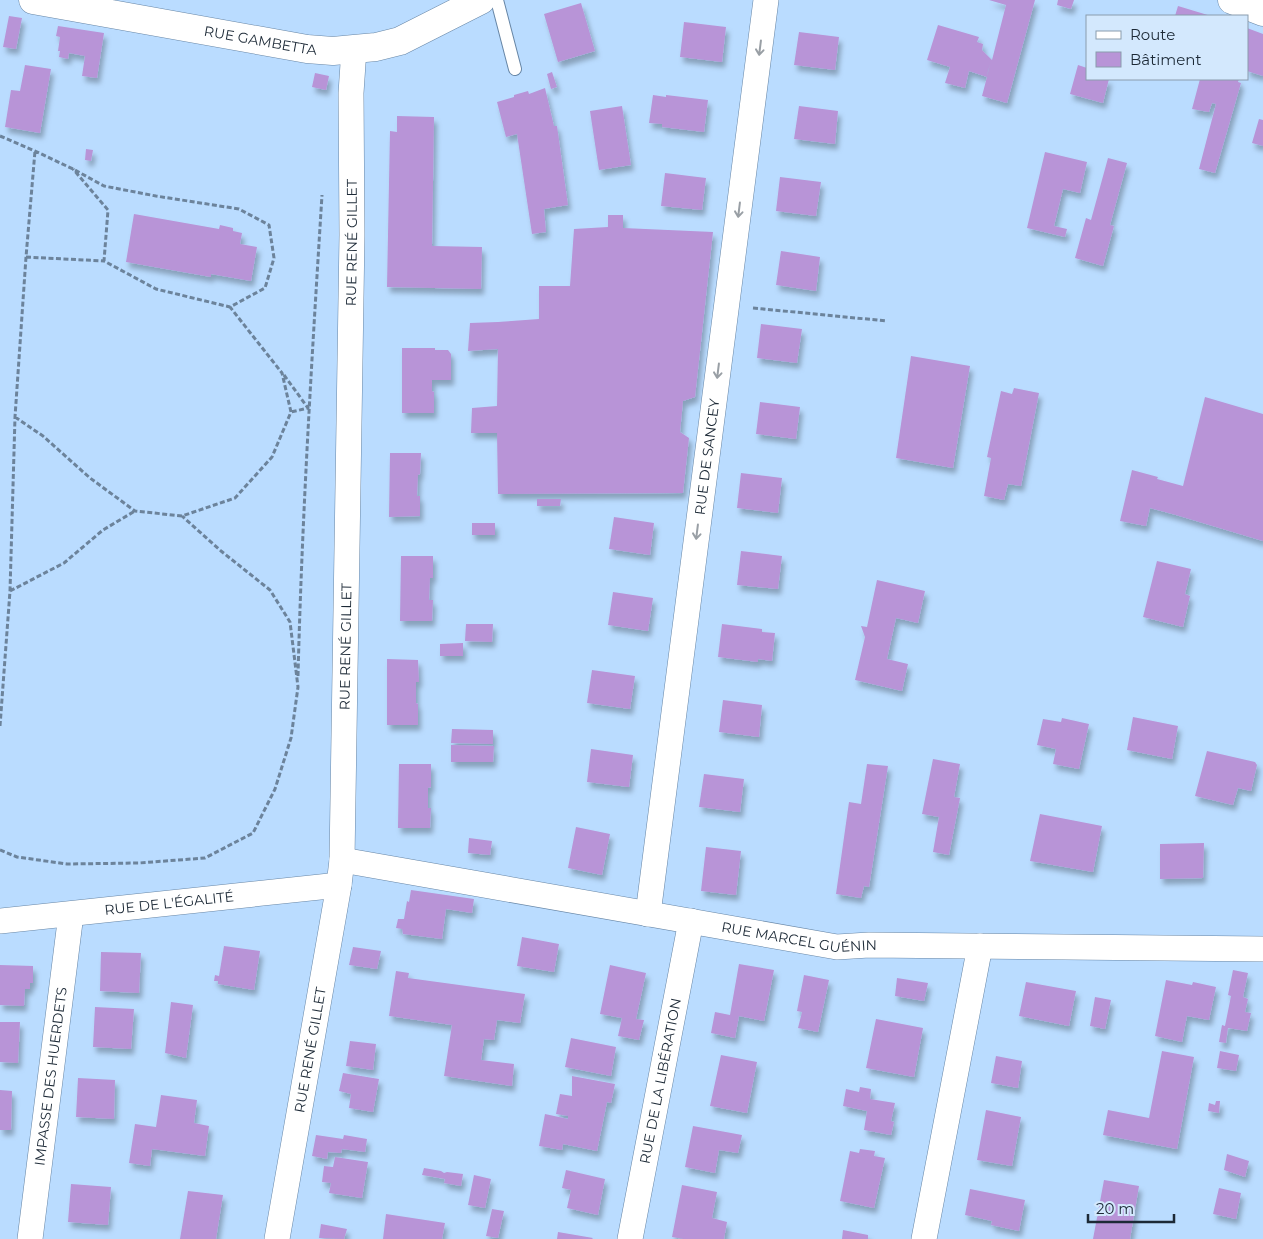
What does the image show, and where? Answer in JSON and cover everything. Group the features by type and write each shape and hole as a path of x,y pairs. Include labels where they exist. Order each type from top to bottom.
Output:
{"street":[{"name":"RUE GAMBETTA","path":"32,0 307,49 333,51 376,47 400,41 481,0"},
{"name":"RUE DE SANCEY","path":"648,914 766,0"},
{"path":"1232,0 1263,12"},
{"name":"RUE RENÉ GILLET","path":"277,1239 342,860 352,235 351,93 354,50"},
{"name":"RUE MARCEL GUÉNIN","path":"342,860 837,947 869,945 1263,949"},
{"name":"RUE DE L'ÉGALITÉ","path":"0,921 339,885"},
{"name":"IMPASSE DES HUERDETS","path":"30,1239 71,914"},
{"name":"RUE DE LA LIBÉRATION","path":"630,1239 691,921"},
{"path":"924,1239 980,946"}],"lane":[{"path":"497,0 515,69"}],"path":[{"path":"0,136 73,169 104,186 239,209 269,225 274,258 265,288 230,307"},
{"path":"0,726 10,591 16,417 35,151"},
{"path":"73,169 108,210 104,261"},
{"path":"0,850 17,857 67,864 139,863 205,858 252,832 275,789 292,738 298,687 300,581 308,408 322,194"},
{"path":"26,257 104,261 156,289 230,307 308,408"},
{"path":"727,306 887,321"},
{"path":"16,417 43,436 90,478 135,511 182,516 234,498 272,457 291,412 282,373"},
{"path":"291,412 308,408"},
{"path":"10,591 64,563 103,530 135,511"},
{"path":"182,516 221,551 270,590 290,622 298,687"}],"building":[{"path":"989,0 1035,0 1007,103 982,96 987,77 969,71 965,88 945,83 950,67 927,60 938,25 979,37 977,42 983,44 982,50 992,60 1006,5"},
{"path":"1058,0 1074,0 1071,9 1057,5"},
{"path":"581,3 595,51 558,62 544,14"},
{"path":"1178,6 1208,15 1175,15"},
{"path":"9,16 22,18 16,49 3,47"},
{"path":"684,22 726,27 722,62 680,57"},
{"path":"58,26 104,33 97,78 82,76 85,56 69,53 68,59 59,57 60,37 56,36"},
{"path":"1248,28 1263,34 1263,76 1248,71"},
{"path":"799,32 839,37 835,70 794,65"},
{"path":"25,65 51,69 40,133 5,127 11,90 20,91"},
{"path":"1078,65 1086,68 1086,80 1109,80 1103,103 1070,94"},
{"path":"552,72 557,87 551,89 547,74"},
{"path":"315,73 329,76 326,90 312,87"},
{"path":"1200,80 1239,80 1238,82 1241,83 1215,173 1199,169 1216,104 1212,103 1209,112 1192,109"},
{"path":"545,88 554,126 557,126 568,205 544,209 546,232 532,234 517,134 506,137 497,102 514,97 514,95 528,91 529,94"},
{"path":"653,95 708,100 704,132 662,127 662,124 649,123"},
{"path":"622,106 631,165 599,170 590,111"},
{"path":"799,106 838,111 835,144 794,139"},
{"path":"397,116 434,117 432,246 482,247 481,289 387,287 390,131 397,132"},
{"path":"1259,119 1263,120 1263,146 1252,143"},
{"path":"86,149 93,150 91,161 85,160"},
{"path":"1045,152 1087,162 1080,193 1063,189 1054,226 1067,229 1065,237 1027,228"},
{"path":"1108,158 1127,163 1110,225 1114,226 1103,266 1075,258 1086,218 1091,220"},
{"path":"665,173 706,178 702,210 661,206"},
{"path":"780,177 821,182 816,216 776,211"},
{"path":"134,214 219,229 220,225 233,228 233,231 242,233 240,244 257,247 251,281 211,274 211,277 126,262"},
{"path":"608,215 623,215 623,228 713,232 695,397 683,401 680,432 689,438 683,493 498,494 497,433 471,433 472,408 497,406 498,349 468,351 470,323 539,319 539,286 570,286 574,229 608,227"},
{"path":"781,251 820,257 816,291 776,285"},
{"path":"761,324 802,329 797,363 757,358"},
{"path":"402,348 435,348 435,350 448,350 451,354 451,380 432,380 434,413 402,413"},
{"path":"911,356 970,366 953,468 896,458"},
{"path":"1014,388 1039,393 1021,486 1008,484 1004,500 984,496 991,458 987,457 1001,391 1012,394"},
{"path":"1205,397 1263,414 1263,541 1150,508 1146,526 1120,521 1132,470 1183,486"},
{"path":"760,402 800,407 796,439 756,434"},
{"path":"390,453 421,453 417,496 420,496 420,516 389,517"},
{"path":"741,473 782,478 778,513 737,508"},
{"path":"537,499 561,499 560,506 537,506"},
{"path":"614,517 654,523 650,555 609,549"},
{"path":"472,523 495,523 495,535 472,535"},
{"path":"741,551 782,556 778,589 737,585"},
{"path":"401,556 433,556 433,578 430,578 429,600 433,600 432,621 400,621"},
{"path":"1157,561 1191,569 1185,594 1190,596 1183,627 1143,617"},
{"path":"877,580 925,591 918,623 896,618 887,659 908,664 902,691 855,680 865,637 861,626 867,627"},
{"path":"613,592 653,598 648,631 608,625"},
{"path":"466,624 493,624 492,642 465,641"},
{"path":"722,624 762,629 762,632 775,633 772,661 758,659 758,662 718,657"},
{"path":"463,643 463,656 440,656 440,644"},
{"path":"387,659 418,660 419,682 416,682 416,703 418,704 418,725 387,725"},
{"path":"592,670 635,676 630,709 587,703"},
{"path":"723,700 762,705 759,737 719,732"},
{"path":"1133,717 1178,726 1172,759 1127,750"},
{"path":"1062,718 1089,724 1079,769 1053,764 1056,749 1037,745 1043,719 1061,722"},
{"path":"452,729 493,730 493,744 451,743"},
{"path":"451,745 494,746 493,762 451,762"},
{"path":"591,749 633,755 629,787 587,782"},
{"path":"1207,751 1255,762 1257,765 1251,791 1238,788 1233,805 1195,796"},
{"path":"933,759 960,764 954,797 960,798 949,855 933,852 939,817 922,814"},
{"path":"399,764 431,764 431,787 428,788 428,808 431,808 430,828 398,828"},
{"path":"867,764 888,766 869,887 864,886 861,898 836,894 849,802 861,804"},
{"path":"704,774 744,779 740,812 699,807"},
{"path":"1040,814 1102,826 1093,872 1030,861"},
{"path":"576,827 610,834 602,875 568,868"},
{"path":"469,838 492,841 490,855 468,853"},
{"path":"1204,843 1203,878 1160,879 1160,844"},
{"path":"706,847 741,851 736,895 701,891"},
{"path":"411,890 474,899 472,913 446,909 442,939 403,934 402,929 396,928 398,919 404,919"},
{"path":"522,937 559,944 554,972 517,966"},
{"path":"224,946 260,951 254,990 218,984 218,981 214,981 215,975 219,976"},
{"path":"353,947 381,951 377,969 349,965"},
{"path":"101,952 141,953 139,993 100,991"},
{"path":"739,964 774,970 764,1021 739,1016 735,1038 711,1033 715,1012 730,1015"},
{"path":"0,965 33,966 33,983 30,983 30,989 25,989 24,1006 0,1005"},
{"path":"610,965 646,973 636,1019 644,1020 639,1040 618,1036 622,1018 600,1014"},
{"path":"1233,970 1248,973 1243,997 1248,999 1245,1012 1251,1013 1247,1031 1228,1028 1226,1043 1219,1042 1222,1025 1225,1026 1231,996 1228,995"},
{"path":"396,971 409,973 408,978 525,994 520,1023 497,1020 494,1040 484,1039 481,1060 514,1064 512,1086 444,1076 452,1025 389,1016"},
{"path":"804,975 829,980 818,1032 798,1028 802,1012 797,1011"},
{"path":"897,978 928,983 924,1001 895,996"},
{"path":"1166,980 1192,985 1193,982 1216,987 1209,1020 1187,1016 1182,1042 1155,1036"},
{"path":"1026,982 1076,991 1069,1026 1019,1016"},
{"path":"1095,997 1111,1000 1105,1029 1090,1026"},
{"path":"171,1002 193,1005 186,1058 165,1053"},
{"path":"95,1007 134,1009 131,1049 93,1047"},
{"path":"876,1019 923,1028 914,1077 866,1068"},
{"path":"0,1022 20,1022 18,1063 0,1062"},
{"path":"571,1038 616,1047 611,1076 565,1067"},
{"path":"350,1041 376,1044 373,1070 346,1066"},
{"path":"1162,1051 1194,1057 1177,1149 1103,1135 1108,1110 1149,1118"},
{"path":"1220,1051 1239,1055 1236,1071 1217,1068"},
{"path":"721,1055 757,1062 747,1113 710,1106"},
{"path":"996,1056 1022,1061 1018,1088 991,1083"},
{"path":"343,1073 379,1079 373,1112 349,1108 351,1094 339,1091"},
{"path":"572,1076 615,1084 611,1103 607,1102 597,1151 563,1144 562,1150 539,1146 545,1114 568,1119 568,1116 556,1114 560,1094 572,1096"},
{"path":"78,1078 115,1080 114,1119 76,1117"},
{"path":"860,1087 871,1089 870,1099 895,1103 891,1121 894,1122 891,1135 864,1130 867,1111 843,1106 846,1089 859,1092"},
{"path":"0,1090 12,1091 11,1130 0,1130"},
{"path":"161,1095 197,1100 194,1123 209,1126 205,1156 152,1149 150,1166 129,1163 135,1124 156,1127"},
{"path":"1216,1101 1220,1101 1219,1113 1208,1111 1209,1103 1215,1105"},
{"path":"986,1110 1021,1117 1012,1166 977,1160"},
{"path":"693,1126 742,1135 738,1153 719,1150 715,1173 685,1167"},
{"path":"316,1135 343,1139 344,1135 367,1139 365,1152 342,1149 341,1153 328,1152 327,1159 312,1156"},
{"path":"860,1149 875,1151 874,1156 885,1158 874,1208 840,1201 850,1151 859,1153"},
{"path":"1227,1154 1249,1161 1245,1177 1224,1170"},
{"path":"335,1157 368,1162 362,1198 329,1193 331,1183 322,1182 324,1166 333,1167"},
{"path":"424,1168 444,1173 463,1174 461,1186 444,1183 445,1179 422,1175"},
{"path":"566,1170 605,1179 598,1215 567,1208 571,1190 562,1188"},
{"path":"474,1175 491,1179 485,1208 468,1205"},
{"path":"1104,1180 1139,1186 1130,1239 1093,1239"},
{"path":"71,1184 111,1187 108,1225 68,1222"},
{"path":"682,1185 717,1192 712,1218 727,1222 724,1239 684,1239 672,1237"},
{"path":"1219,1188 1241,1193 1236,1219 1213,1214"},
{"path":"970,1189 1025,1200 1019,1231 991,1225 992,1221 965,1215"},
{"path":"188,1191 223,1195 216,1239 180,1239"},
{"path":"492,1209 504,1211 498,1238 486,1236"},
{"path":"386,1214 445,1223 442,1239 383,1239"},
{"path":"321,1224 347,1229 344,1239 319,1238"},
{"path":"843,1230 868,1235 868,1239 842,1239"},
{"path":"558,1232 593,1238 557,1239"}]}
